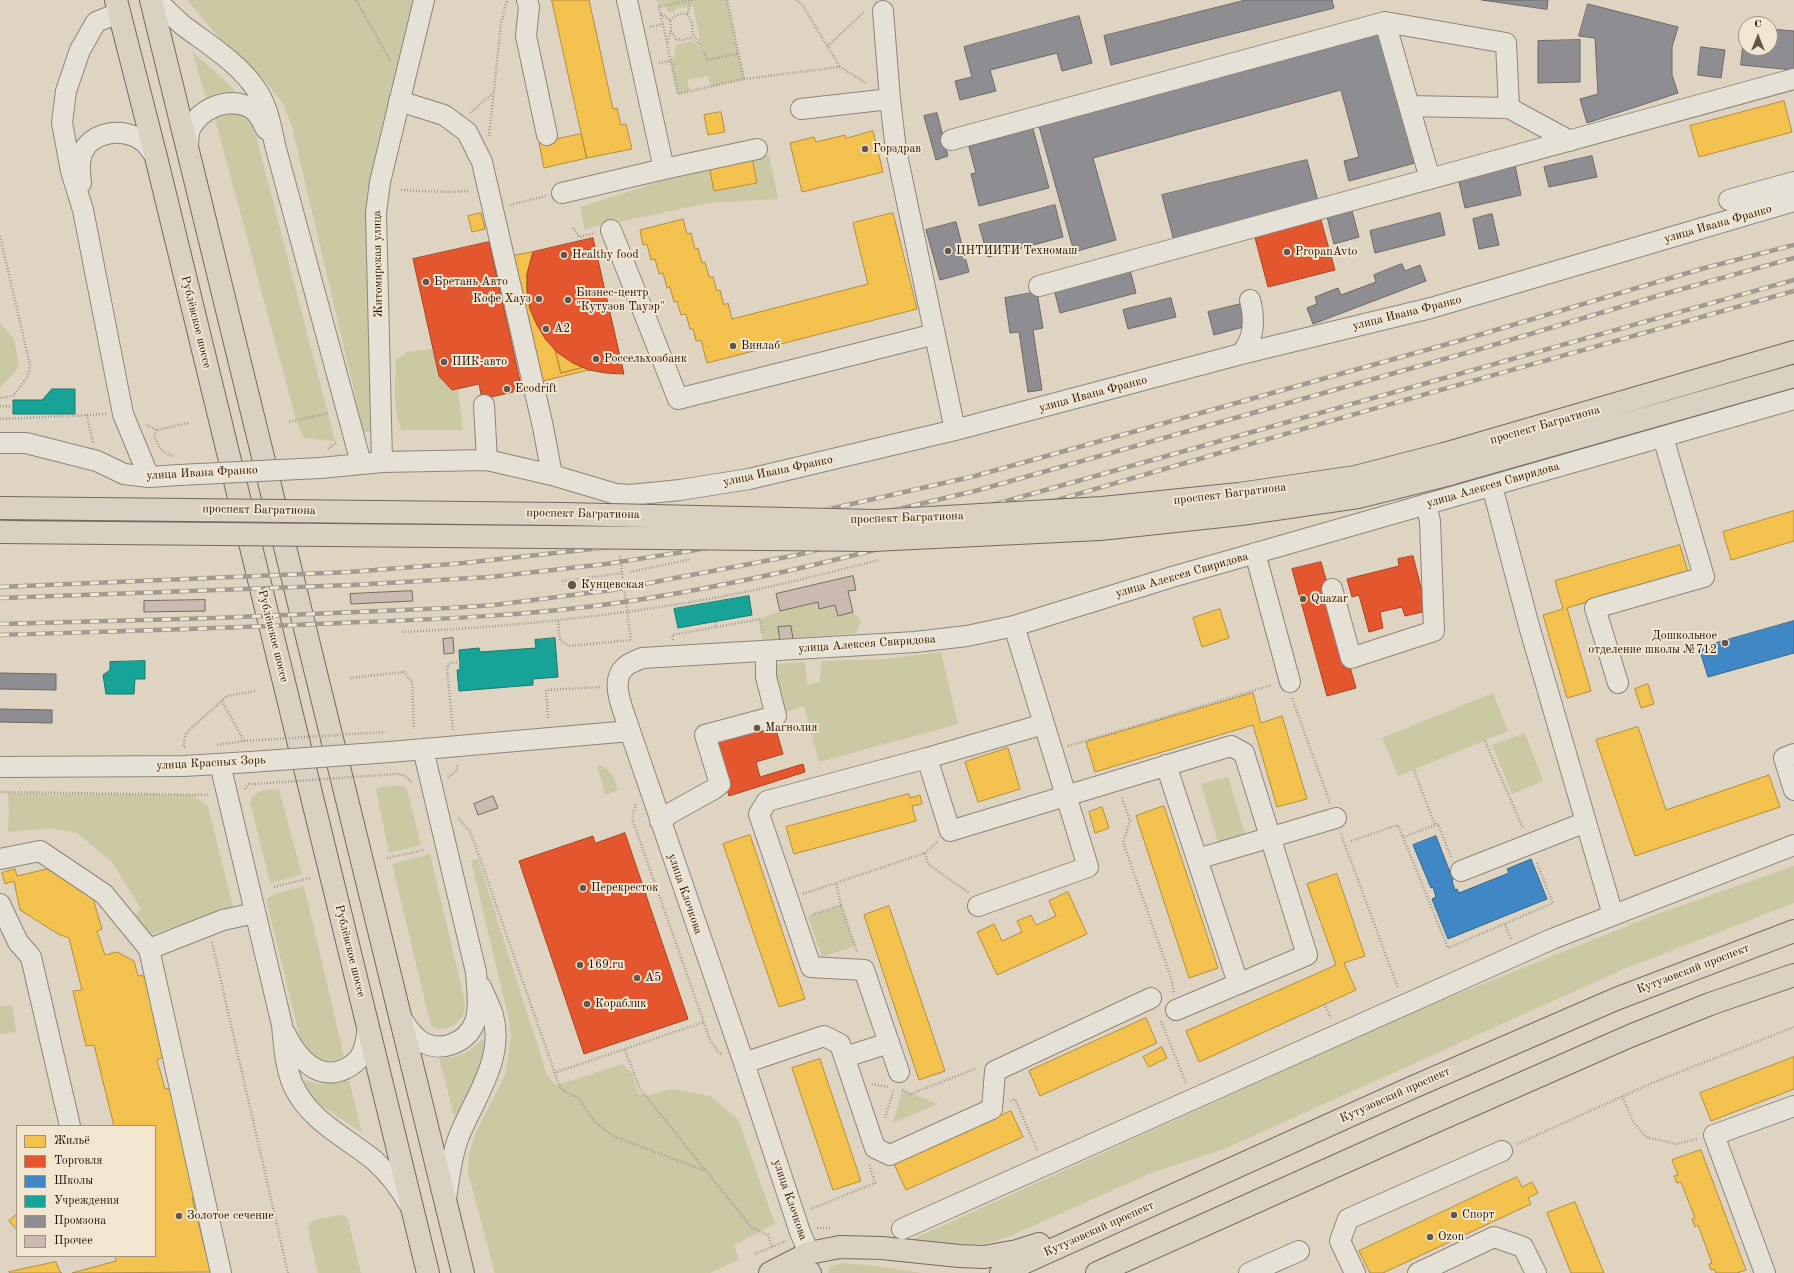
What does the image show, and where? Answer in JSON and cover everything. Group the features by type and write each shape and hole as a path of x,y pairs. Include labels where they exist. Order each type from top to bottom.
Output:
{"main road":[{"path":"151,0 463,1273"},
{"name":"Рублёвское шоссе","path":"117,6 156,157 428,1273"},
{"name":"проспект Багратиона","path":"0,532 881,540 1100,529 1233,515 1358,497 1447,464 1794,352"},
{"name":"проспект Багратиона","path":"0,508 564,514 876,521 1102,508 1239,494 1447,464 1794,376"},
{"name":"Кутузовский проспект","path":"1001,1273 1411,1088 1616,998 1794,931"},
{"path":"1097,1273 1630,1036 1710,1004 1794,975"},
{"path":"784,1273 795,1271 840,1247 882,1248 959,1256 984,1257 1017,1251 1115,1221"},
{"path":"770,1273 809,1263"}],"street":[{"path":"156,0 185,26 212,46 244,74 258,92 270,117 275,145 344,438 361,463"},
{"name":"Житомирская улица","path":"382,462 376,213 380,182 424,0"},
{"path":"527,0 526,36 548,136"},
{"path":"627,0 664,169"},
{"path":"117,6 96,22 80,50 74,65 63,108 62,123 71,171 83,210 123,414 149,477"},
{"path":"874,11 890,99 896,150 955,430"},
{"path":"1385,22 1430,179"},
{"path":"951,140 1385,22 1506,43 1509,108"},
{"path":"1039,286 1794,79"},
{"path":"802,109 890,99"},
{"path":"399,101 444,115 467,132 482,162 547,426 552,475"},
{"path":"188,153 190,130 198,118 203,112 223,104 235,104 250,108 260,116 275,145"},
{"path":"1409,106 1509,108 1570,141"},
{"path":"83,210 80,173 81,157 95,139 106,133 130,135 143,142 156,157"},
{"path":"562,193 757,149"},
{"path":"1729,200 1794,182"},
{"name":"улица Ивана Франко","path":"0,443 26,443 97,461 124,474 149,477 321,459 361,463 487,460 552,475 616,494 630,495 680,490 749,479 955,430 1241,354 1431,308 1794,201"},
{"path":"611,230 678,399 935,334"},
{"path":"1241,354 1248,346 1251,337 1254,317 1250,300"},
{"name":"улица Алексея Свиридова","path":"630,731 617,689 619,676 625,667 642,658 764,643 915,642 967,636 1014,626 1255,553 1794,399"},
{"path":"484,405 487,460"},
{"path":"1618,683 1595,608 1704,578 1663,437"},
{"path":"1492,486 1529,626 1613,915"},
{"path":"1332,589 1351,658 1434,632 1430,521 1426,504"},
{"path":"1255,553 1290,681"},
{"path":"978,906 1088,867 1014,626"},
{"path":"660,821 669,814 714,789 720,784 705,736 776,716 766,677 764,643"},
{"path":"896,1080 889,1043 864,970 811,967 760,814 767,801 928,758 1044,724"},
{"path":"446,1201 451,1164 457,1141 490,1070 495,1050 493,1016 476,972 422,749 630,731"},
{"name":"улица Клочкова","path":"630,731 744,1063 809,1263"},
{"path":"928,758 950,831 1231,746 1244,753 1306,955 1176,1010"},
{"name":"улица Красных Зорь","path":"0,767 220,764 422,749"},
{"path":"1794,754 1784,758 1794,790"},
{"path":"220,764 282,1025 286,1063 293,1085 306,1106 319,1120 374,1161 390,1175 413,1211"},
{"path":"1166,765 1238,983"},
{"path":"1197,858 1336,818"},
{"path":"1456,865 1586,822"},
{"path":"902,1228 1552,939 1794,845"},
{"path":"0,859 40,851 104,894 149,948 221,1273"},
{"path":"0,904 18,942 31,957 70,1125"},
{"path":"149,948 223,920 255,912"},
{"path":"400,1016 409,1030 419,1040 431,1046 444,1047 453,1045 463,1039 470,1031 475,1021 478,995 476,972"},
{"path":"744,1063 824,1036 840,1044 875,1148 890,1155 992,1109 995,1071 1151,998"},
{"path":"282,1025 292,1048 303,1061 316,1070 339,1072 353,1065 360,1057 366,1042 368,1025"},
{"path":"845,1057 889,1043"},
{"path":"1765,1273 1714,1135 1794,1106"},
{"path":"1355,1273 1340,1241 1348,1219 1502,1151"},
{"path":"1418,1273 1494,1237 1523,1247 1536,1273"},
{"path":"1249,1273 1299,1251"}],"path":[{"path":"356,0 394,68"},
{"path":"478,153 489,135 501,23 507,0"},
{"path":"689,0 659,6 678,94 744,79 840,67"},
{"path":"687,14 692,0"},
{"path":"727,0 744,79"},
{"path":"797,0 803,6 840,67 890,99"},
{"path":"828,46 874,11"},
{"path":"660,13 670,20 671,30 667,44"},
{"path":"670,20 673,17 684,13 687,14 692,20 694,37 706,52 707,60 739,53"},
{"path":"671,30 676,39 682,40 694,37"},
{"path":"454,123 472,111 494,92"},
{"path":"401,190 448,192 472,191"},
{"path":"493,209 562,193"},
{"path":"573,228 579,236"},
{"path":"0,236 30,365 28,376 13,396 0,398"},
{"path":"0,406 13,407"},
{"path":"289,422 332,412"},
{"path":"0,419 87,415 97,461"},
{"path":"174,456 165,454 161,451 154,435 157,430 188,423"},
{"path":"321,459 328,448 344,438"},
{"path":"558,621 560,640 569,646 631,640 619,552"},
{"path":"402,632 477,628 558,621 710,599 883,559"},
{"path":"562,581 622,574"},
{"path":"710,599 712,603"},
{"path":"674,646 672,635 760,619 764,643"},
{"path":"715,622 716,628"},
{"path":"453,727 447,669 449,664 460,662"},
{"path":"350,678 404,672 412,682 414,729"},
{"path":"1052,750 1290,681 1292,701 1404,1005"},
{"path":"548,718 546,690 600,687"},
{"path":"190,747 183,747 186,733 227,696 255,691"},
{"path":"222,701 244,741"},
{"path":"215,745 244,741 385,732"},
{"path":"448,778 457,771 457,764"},
{"path":"1414,770 1435,825"},
{"path":"245,790 248,784 395,774 401,774 407,777 412,784"},
{"path":"1117,780 1130,822 1123,842 1174,986 1176,1010 1160,1018 1192,1099"},
{"path":"0,792 211,795"},
{"path":"455,814 471,833 554,1073 564,1091 579,1098 595,1122 613,1136 706,1171"},
{"path":"1403,837 1438,824 1456,865"},
{"path":"788,898 925,853 950,831"},
{"path":"387,858 424,850"},
{"path":"925,853 928,864 968,892 978,906"},
{"path":"274,887 310,878"},
{"path":"836,883 841,905 864,970"},
{"path":"796,920 841,905"},
{"path":"208,926 288,1273"},
{"path":"554,1073 704,1022"},
{"path":"1502,1151 1652,1083 1794,1027"},
{"path":"625,1050 640,1089 752,1228 768,1235 772,1247"},
{"path":"855,1087 866,1083 896,1080 911,1094 979,1067 995,1071"},
{"path":"885,1118 896,1080"},
{"path":"1622,1096 1634,1123 1646,1137 1676,1144 1714,1135"},
{"path":"988,1111 1015,1099 1044,1165"},
{"path":"809,1209 876,1183 865,1152 875,1148"},
{"path":"755,1254 791,1239"}],"shaded area":[{"path":"187,0 416,0 372,181 372,431 362,433 355,394 292,127 284,105 266,82 217,35"},
{"path":"657,0 692,0 689,8 678,8 673,13 668,12 665,5 659,7"},
{"path":"692,0 727,0 744,79 711,87 708,76 687,80 690,91 678,94 670,59 674,58 676,45 693,41 703,52 705,51 699,43 699,34"},
{"path":"192,51 233,88 235,93 218,93 206,98"},
{"path":"221,113 241,113 253,124 335,441 304,438 297,423 215,119"},
{"path":"769,155 778,199 709,203 585,229 580,207 709,166 714,191 756,183 752,157"},
{"path":"0,323 14,339 19,367 0,388"},
{"path":"433,349 439,376 452,390 458,389 463,430 402,430 399,423 396,405 396,360 407,352"},
{"path":"818,602 819,609 835,605 838,616 853,612 861,621 856,633 793,639 791,626 778,627 780,641 763,643 760,619 780,611"},
{"path":"941,652 958,724 819,762 804,706 776,716 766,665 805,662 807,685 820,682 821,661 885,659"},
{"path":"1493,693 1508,731 1398,776 1382,738"},
{"path":"1525,733 1543,781 1512,794 1492,745"},
{"path":"597,764 609,771 618,790 605,795"},
{"path":"1228,777 1245,834 1218,842 1201,784"},
{"path":"402,785 407,789 421,845 389,853 376,789 380,787"},
{"path":"279,789 302,875 270,883 250,802 258,792"},
{"path":"8,793 193,795 208,806 233,907 141,938 128,923 141,909 112,862 77,833 50,828 8,832"},
{"path":"430,854 465,1007 463,1014 457,1023 442,1029 431,1026 392,864"},
{"path":"478,859 547,1075 556,1085 623,1064 633,1075 638,1094 650,1095 672,1089 710,1096 738,1119 775,1224 734,1245 739,1260 710,1273 495,1273 468,1173 469,1154 475,1134 505,1075 511,1037 509,1020 471,860"},
{"path":"1794,866 1794,903 1624,969 1224,1149 1151,1173 1010,1236 986,1244 935,1244 909,1241 1413,1012 1660,913"},
{"path":"304,886 344,1056 338,1059 323,1060 303,1050 266,899 274,894"},
{"path":"841,905 855,946 822,957 808,917"},
{"path":"12,1005 16,1032 0,1034 0,1006"},
{"path":"483,1039 485,1048 484,1058 476,1080 455,1119 439,1058 463,1054"},
{"path":"304,1080 326,1084 349,1080 362,1133 309,1097 303,1085"},
{"path":"902,1090 938,1104 893,1123"},
{"path":"339,1215 346,1216 348,1220 361,1273 318,1273 308,1230 310,1223 315,1220"},
{"path":"844,1263 922,1273 828,1273 830,1266"}],"building: Жильё":[{"path":"552,0 589,0 613,109 617,108 621,125 626,124 632,149 587,158"},
{"path":"1784,101 1792,132 1699,157 1690,126"},
{"path":"721,112 725,132 708,135 704,115"},
{"path":"873,131 883,172 802,192 790,143 814,137 816,142 845,135 846,138"},
{"path":"581,134 587,158 544,168 539,143"},
{"path":"752,157 757,183 714,191 709,166"},
{"path":"481,213 485,229 472,232 468,216"},
{"path":"893,213 917,309 707,363 701,340 696,341 693,329 690,329 686,314 681,315 677,301 674,302 670,287 667,288 663,273 659,274 655,259 651,260 647,244 643,245 640,230 683,219 687,234 691,233 695,249 698,248 702,263 705,262 709,277 713,277 717,291 720,290 724,305 728,303 732,319 868,284 853,223"},
{"path":"533,252 527,274 527,291 530,309 537,325 546,340 555,349 561,373 584,367 589,370 543,381 513,256"},
{"path":"555,349 573,363 584,367 561,373"},
{"path":"1794,511 1794,541 1731,560 1723,532"},
{"path":"1680,545 1688,572 1567,608 1591,691 1567,698 1543,615 1563,609 1555,581"},
{"path":"1220,609 1229,638 1202,647 1193,618"},
{"path":"1648,684 1654,704 1641,708 1635,689"},
{"path":"1253,693 1261,723 1282,716 1307,799 1277,807 1253,725 1095,772 1086,742"},
{"path":"1638,727 1666,810 1769,775 1780,807 1635,856 1596,740"},
{"path":"1008,748 1020,789 978,802 965,762"},
{"path":"909,794 910,798 920,795 922,804 912,806 916,821 794,854 786,827"},
{"path":"1164,806 1218,968 1189,978 1136,816"},
{"path":"1102,807 1109,828 1095,833 1089,812"},
{"path":"750,835 805,999 779,1007 723,844"},
{"path":"15,869 17,876 47,869 92,895 102,929 97,931 105,955 117,952 134,961 138,976 142,975 152,988 158,1015 155,1024 163,1057 157,1060 165,1089 171,1088 196,1198 192,1198 211,1272 72,1273 116,1261 115,1257 156,1257 156,1125 114,1125 94,1045 86,1046 73,991 82,990 69,938 58,934 20,910 14,881 5,884 2,873"},
{"path":"1337,874 1365,956 1344,963 1356,990 1199,1062 1186,1031 1336,965 1307,884"},
{"path":"1068,892 1087,934 997,975 977,932 994,924 1002,941 1022,932 1017,921 1031,915 1036,925 1056,916 1049,901"},
{"path":"889,906 945,1071 919,1080 864,915"},
{"path":"1146,1018 1157,1043 1040,1096 1029,1071"},
{"path":"1162,1047 1167,1058 1149,1067 1143,1057"},
{"path":"1794,1057 1794,1089 1711,1121 1700,1093"},
{"path":"820,1059 861,1181 833,1190 792,1068"},
{"path":"1011,1111 1023,1137 906,1190 894,1164"},
{"path":"1701,1150 1746,1270 1737,1273 1716,1273 1714,1269 1711,1270 1709,1264 1712,1263 1698,1225 1695,1227 1692,1219 1695,1218 1681,1182 1677,1183 1674,1176 1678,1175 1672,1160"},
{"path":"1517,1177 1522,1187 1532,1182 1538,1193 1528,1198 1531,1204 1383,1273 1370,1273 1359,1251"},
{"path":"1575,1202 1604,1273 1571,1273 1547,1213"},
{"path":"16,1215 16,1229 9,1221"},
{"path":"56,1262 60,1272 62,1273 9,1272"}],"building: Торговля":[{"path":"1320,217 1335,270 1268,287 1254,234"},
{"name":"Бизнес-центр \"Кутузов Тауэр\"","path":"593,238 624,374 589,370 573,363 558,353 546,340 530,309 527,291 527,274 533,252"},
{"path":"489,242 522,390 482,399 479,384 452,390 439,376 413,259"},
{"path":"1413,556 1427,611 1405,616 1402,607 1380,612 1383,628 1369,632 1359,595 1352,597 1347,579 1399,566 1398,559"},
{"path":"1321,562 1327,583 1321,585 1344,668 1350,667 1356,688 1327,696 1292,569"},
{"path":"773,719 783,754 756,762 760,777 803,764 805,772 729,796 711,738"},
{"path":"625,833 688,1019 584,1054 519,861 593,836 595,843"}],"building: Школы":[{"path":"1794,621 1794,653 1708,677 1699,648"},
{"path":"1436,836 1453,880 1455,890 1457,889 1459,893 1509,873 1507,869 1531,859 1547,899 1448,939 1432,899 1436,897 1433,887 1431,888 1413,845"}],"building: Учреждения":[{"path":"52,389 75,389 75,414 13,414 13,400 42,400"},
{"path":"749,596 752,615 678,628 674,609"},
{"path":"555,638 558,677 533,679 533,685 459,691 457,670 460,670 459,650 479,648 480,652 536,648 535,640"},
{"path":"145,661 145,679 135,679 134,694 106,694 103,675 110,670 110,662"}],"building: Промзона":[{"path":"1246,0 1332,0 1334,8 1111,65 1104,36"},
{"path":"1482,0 1548,0 1547,9"},
{"path":"1588,4 1678,27 1672,47 1672,75 1678,93 1587,123 1580,99 1598,94 1595,38 1579,36"},
{"path":"1079,16 1092,63 1062,71 1057,53 990,70 996,91 960,100 955,81 972,77 964,47"},
{"path":"1778,30 1794,31 1794,70 1741,65 1742,56 1778,56"},
{"path":"1378,32 1415,163 1349,181 1344,161 1359,157 1341,90 1093,158 1116,240 1074,252 1039,126"},
{"path":"1580,40 1580,82 1538,83 1538,41"},
{"path":"1701,47 1725,50 1721,78 1698,75"},
{"path":"937,113 948,156 936,160 924,116"},
{"path":"1033,129 1049,188 979,206 971,174 976,173 969,147"},
{"path":"1592,156 1597,177 1549,187 1544,167"},
{"path":"1307,160 1319,205 1174,241 1162,195"},
{"path":"1515,165 1521,195 1465,208 1458,178"},
{"path":"1055,205 1063,237 988,257 979,225"},
{"path":"1351,207 1359,237 1334,244 1326,213"},
{"path":"1440,213 1445,235 1375,253 1370,231"},
{"path":"1492,214 1499,245 1479,249 1473,219"},
{"name":"ЦНТИИТИ Техномаш","path":"956,222 969,272 940,280 926,230"},
{"path":"1402,264 1405,271 1420,265 1426,281 1313,324 1307,308 1317,304 1315,297 1338,288 1341,295 1376,282 1374,275"},
{"path":"1129,266 1136,293 1060,313 1053,285"},
{"path":"1037,292 1043,328 1033,330 1042,390 1028,392 1019,332 1010,333 1005,298"},
{"path":"1171,298 1176,317 1128,329 1123,310"},
{"path":"1241,304 1247,326 1214,335 1208,312"},
{"path":"0,673 56,674 56,690 0,689"},
{"path":"0,709 52,710 52,723 0,722"}],"building: Прочее":[{"path":"853,576 856,590 848,591 853,612 838,616 835,605 819,609 818,602 780,611 776,594"},
{"path":"412,591 413,601 351,604 350,594"},
{"path":"205,600 205,611 144,612 144,601"},
{"path":"791,626 793,639 780,641 778,627"},
{"path":"453,638 454,653 444,654 443,639"},
{"path":"493,796 498,808 478,815 474,804"}],"railway":[{"path":"0,587 349,572 464,563 693,536 825,510 975,476 1462,340 1701,269 1794,245"},
{"path":"0,598 352,585 490,577 606,564 696,550 831,525 979,490 1480,349 1664,294 1794,258"},
{"path":"0,624 216,618 494,605 612,590 797,555 985,507 1794,280"},
{"path":"0,635 270,626 489,616 553,611 617,603 691,591 764,576 910,541 1794,291"}],"place":[{"name":"Горздрав","path":"865,149"},
{"name":"ЦНТИИТИ Техномаш","path":"948,251"},
{"name":"PropanAvto","path":"1287,252"},
{"name":"Healthy food","path":"564,255"},
{"name":"Бретань Авто","path":"426,282"},
{"name":"Кофе Хауз","path":"539,299"},
{"name":"Бизнес-центр \"Кутузов Тауэр\"","path":"568,300"},
{"name":"А2","path":"546,329"},
{"name":"Винлаб","path":"733,346"},
{"name":"Россельхозбанк","path":"596,359"},
{"name":"ПИК-авто","path":"444,362"},
{"name":"Ecodrift","path":"507,389"},
{"name":"Кунцевская","path":"572,585"},
{"name":"Quazar","path":"1303,599"},
{"name":"Дошкольное отделение школы №712","path":"1725,643"},
{"name":"Магнолия","path":"757,728"},
{"name":"Перекресток","path":"583,888"},
{"name":"169.ru","path":"580,965"},
{"name":"А5","path":"637,978"},
{"name":"Кораблик","path":"587,1004"},
{"name":"Спорт","path":"1454,1215"},
{"name":"Золотое сечение","path":"179,1216"},
{"name":"Ozon","path":"1430,1237"}]}
